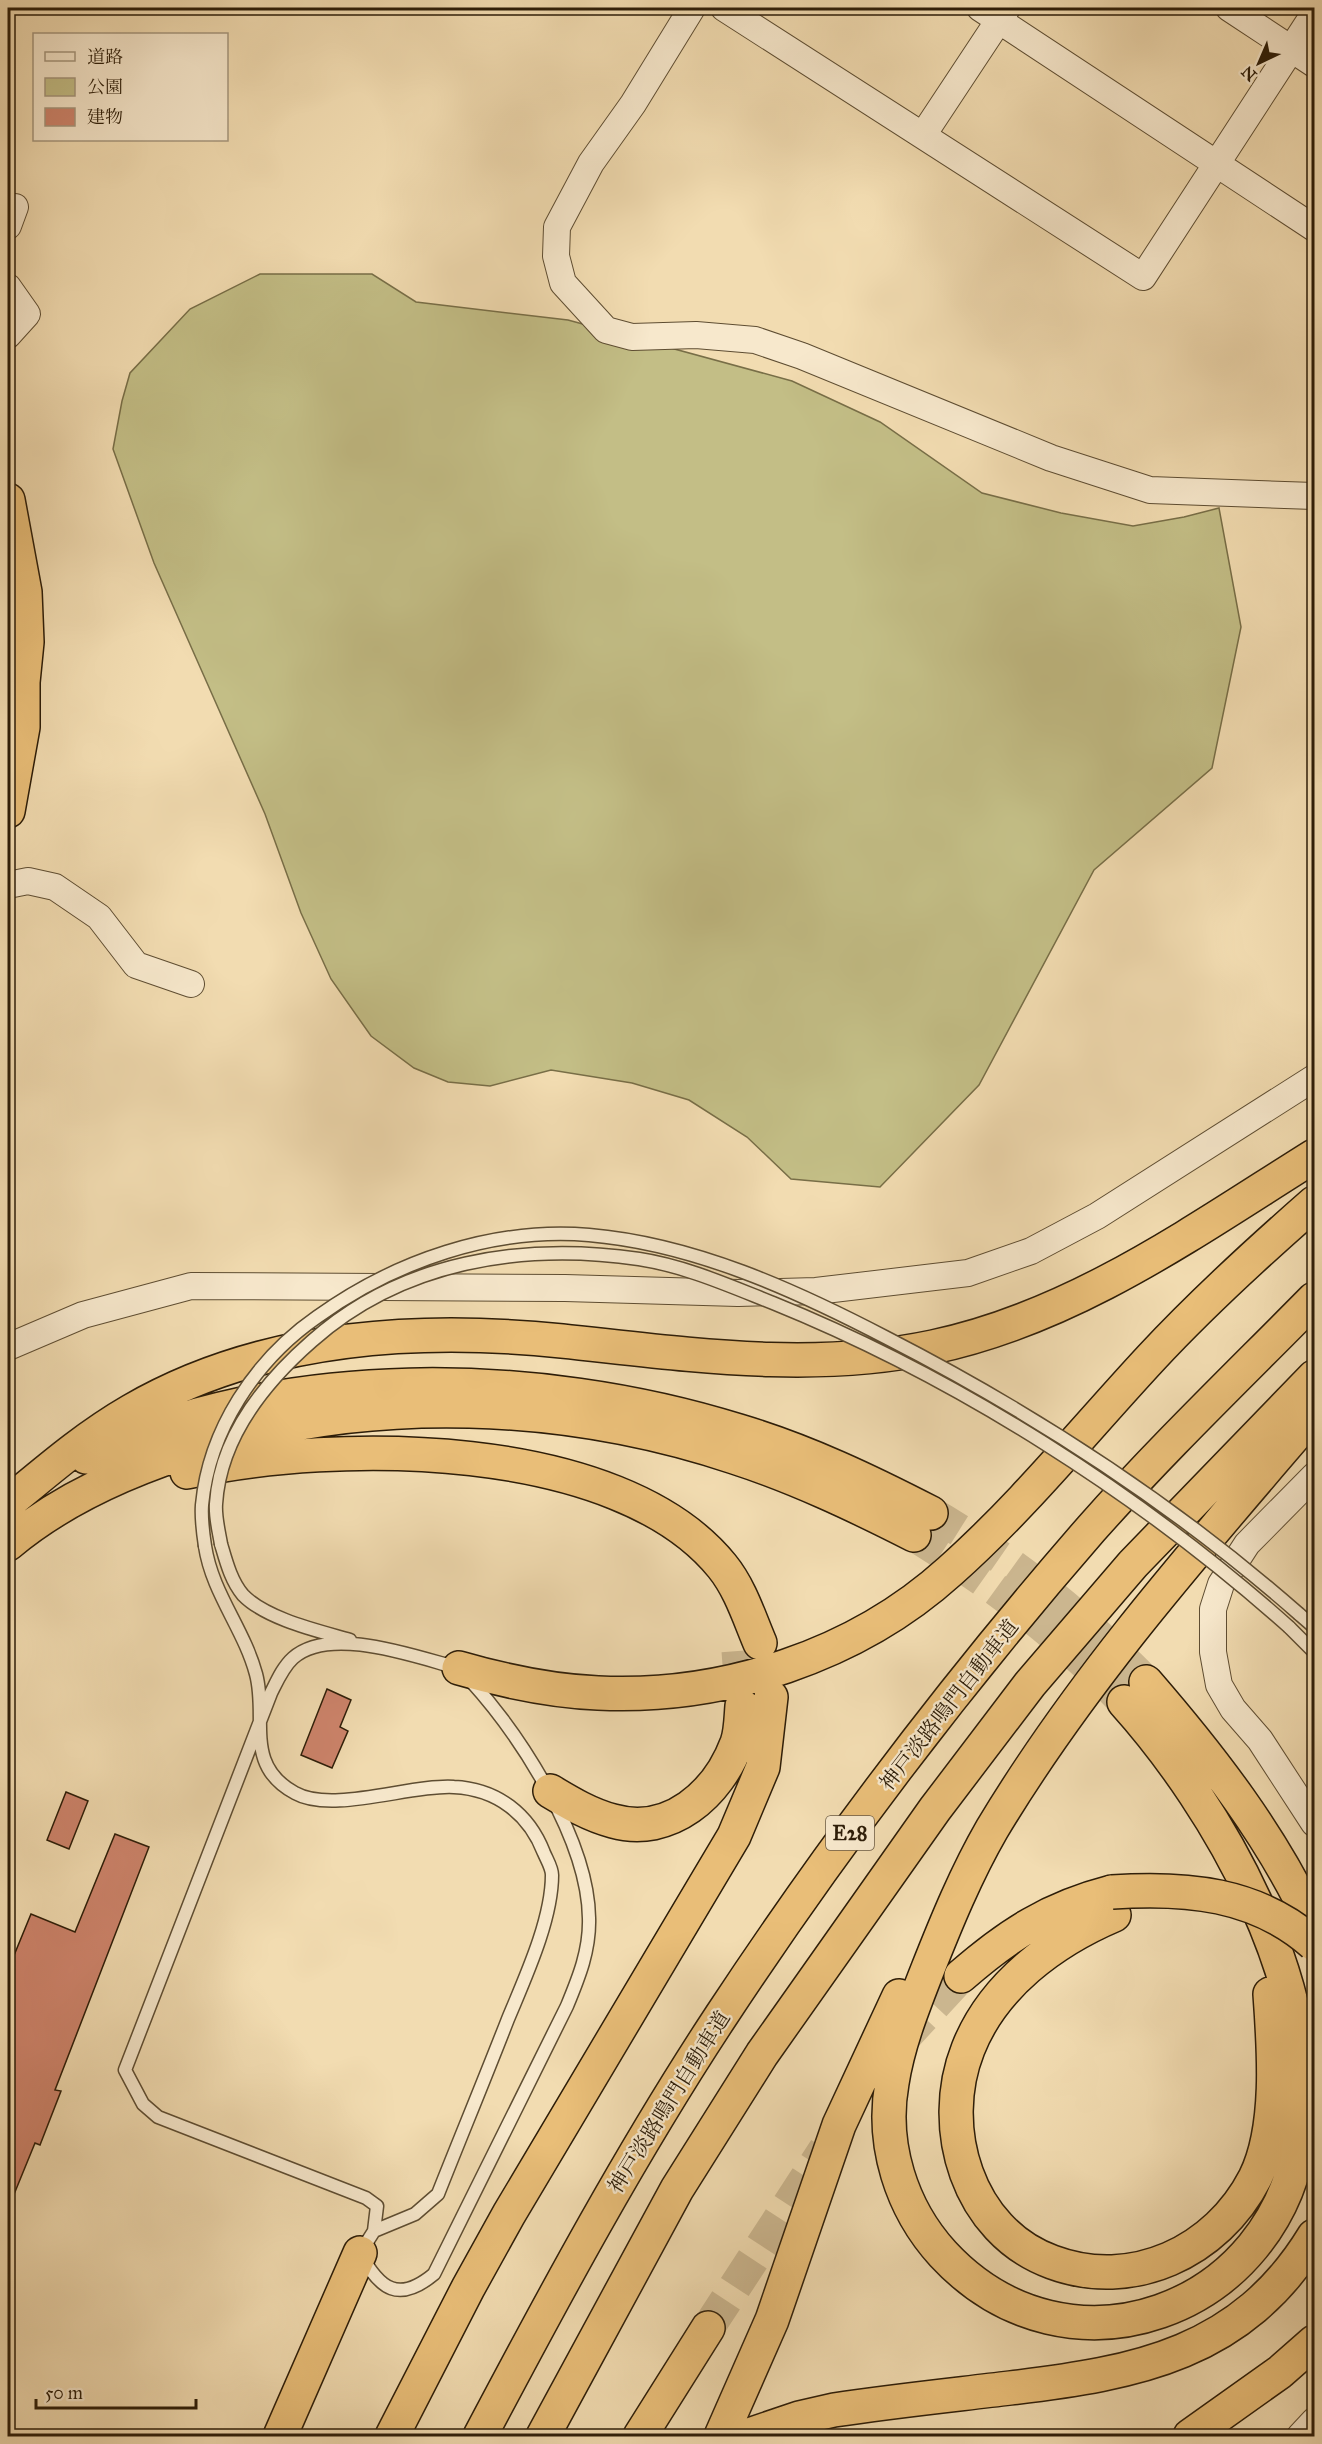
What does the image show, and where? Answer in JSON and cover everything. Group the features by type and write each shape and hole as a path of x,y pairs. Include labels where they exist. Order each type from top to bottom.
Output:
{"highway":[{"path":"8,500 25,592 27,642 23,682 23,727 8,811"},
{"path":"14,1498 91,1435 134,1409 219,1373 320,1345 380,1336 498,1336 708,1357 774,1361 868,1357 933,1347 1046,1313 1095,1289 1160,1252 1314,1156"},
{"path":"459,1668 501,1680 550,1689 640,1694 681,1690 753,1676 787,1666 855,1637 920,1596 978,1545 1154,1355 1258,1253 1314,1203"},
{"name":"神戸淡路鳴門自動車道","path":"480,2436 555,2294 631,2161 720,2017 814,1881 988,1652 1093,1527 1314,1299"},
{"name":"E28","path":"543,2436 689,2169 762,2054 935,1809 1030,1684 1133,1564 1314,1377"},
{"path":"8,1544 54,1511 91,1490 136,1469 250,1432 304,1420 424,1411 548,1417 673,1439 794,1479 850,1503 922,1524 866,1479 803,1453 699,1419 615,1401 552,1392 477,1386 421,1385 350,1389 298,1394 222,1410 172,1425 92,1455 14,1498"},
{"path":"722,2436 753,2368 839,2125 906,1982 965,1879 1018,1788 1083,1695 1188,1559 1314,1413"},
{"path":"54,1511 98,1494 143,1481 248,1460 294,1456 392,1453 543,1470 579,1479 645,1504 698,1542 722,1566 740,1594 749,1647"},
{"path":"965,1879 922,1983 892,2079 889,2133 902,2191 932,2242 954,2266 980,2287 1005,2302 1035,2314 1067,2321 1101,2322 1132,2318 1164,2310 1192,2298 1219,2280 1242,2261 1262,2238 1287,2189 1301,2130 1300,2059 1282,1977 1266,1928 1244,1879 1198,1798 1167,1753 1135,1692 1236,1795 1286,1872 1312,1936"},
{"path":"392,2436 509,2214 734,1836 764,1767 756,1702 720,1779 693,1806 668,1820 640,1824 614,1821 579,1808 550,1791"},
{"path":"1113,1903 1031,1964 987,2012 960,2069 955,2100 956,2131 961,2161 971,2187 1004,2230 1026,2248 1050,2262 1076,2270 1102,2272 1129,2271 1157,2265 1183,2254 1225,2221 1255,2177 1270,2118 1273,2033 1269,1981 1244,1879"},
{"path":"961,1976 995,1947 1046,1915 1078,1901 1202,1902 1248,1911 1312,1936"},
{"path":"746,2436 799,2418 834,2410 1095,2378 1157,2362 1206,2340 1241,2318 1287,2274 1314,2236"},
{"path":"280,2436 367,2242"},
{"path":"640,2436 708,2328"},
{"path":"1190,2436 1281,2372 1314,2342"}],"street":[{"path":"692,8 633,104 591,163 557,227 556,256 563,284 606,330 632,337 696,335 755,340 802,356 1051,458 1150,490 1314,496"},
{"path":"724,8 1143,277 1314,14"},
{"path":"1229,8 1314,64"},
{"path":"923,135 995,12 1314,228"},
{"path":"8,287 27,314 13,330"},
{"path":"18,883 56,887 99,917 136,965 191,984"},
{"path":"8,1347 83,1315 156,1293 191,1286 553,1287 749,1293 816,1291 968,1273 1031,1251 1097,1216 1314,1078"},
{"path":"1314,1476 1247,1544 1221,1584 1214,1609 1213,1652 1219,1685 1233,1709 1260,1740 1314,1823"},
{"path":"1300,2436 1314,2421"}],"lane":[{"path":"367,2242 415,2214 438,2194 524,1980 545,1917 552,1873 526,1818 497,1798 455,1786 324,1800 296,1794 271,1774 262,1755 257,1676 246,1644 217,1589 205,1546 201,1509 213,1449 240,1396 280,1348 307,1323 335,1304 412,1263 447,1252 534,1235 587,1235 634,1241 722,1265 772,1284 852,1320 930,1360 1055,1431 1104,1463 1226,1552 1314,1627"},
{"path":"356,1642 307,1650 293,1657 280,1675 125,2070 143,2104 158,2116 366,2198 377,2206 367,2242 379,2282 399,2291 416,2288 434,2274 567,2006 584,1964 589,1917 584,1885 564,1821 550,1791 495,1708 459,1668 356,1642 281,1619 244,1596 230,1574 221,1544 215,1507 222,1467 239,1425 264,1389 328,1326 368,1299 446,1267 485,1258 517,1254 580,1253 643,1260 718,1281 848,1336 917,1372 1057,1452 1209,1558 1289,1627 1314,1652"}],"green space":[{"path":"260,274 372,274 416,302 568,320 792,381 880,422 982,493 1061,513 1133,526 1219,508 1241,627 1212,768 1094,870 979,1085 880,1187 791,1179 747,1137 689,1100 632,1083 551,1070 490,1086 448,1082 414,1068 371,1036 331,979 301,913 265,814 154,563 113,449 130,373 190,309"}],"building":[{"path":"327,1689 351,1700 340,1727 348,1731 332,1768 301,1755"},
{"path":"66,1792 88,1801 69,1849 47,1840"},
{"path":"115,1834 149,1847 55,2090 61,2091 40,2145 35,2143 8,2209 8,1970 31,1914 75,1932"}],"tunnel":[{"path":"931,1513 991,1551 1044,1590 1095,1633 1146,1682"},
{"path":"914,1535 1025,1611 1124,1702"},
{"path":"738,1651 742,1706"},
{"path":"901,2041 961,1976"},
{"path":"708,2328 825,2149"}]}
